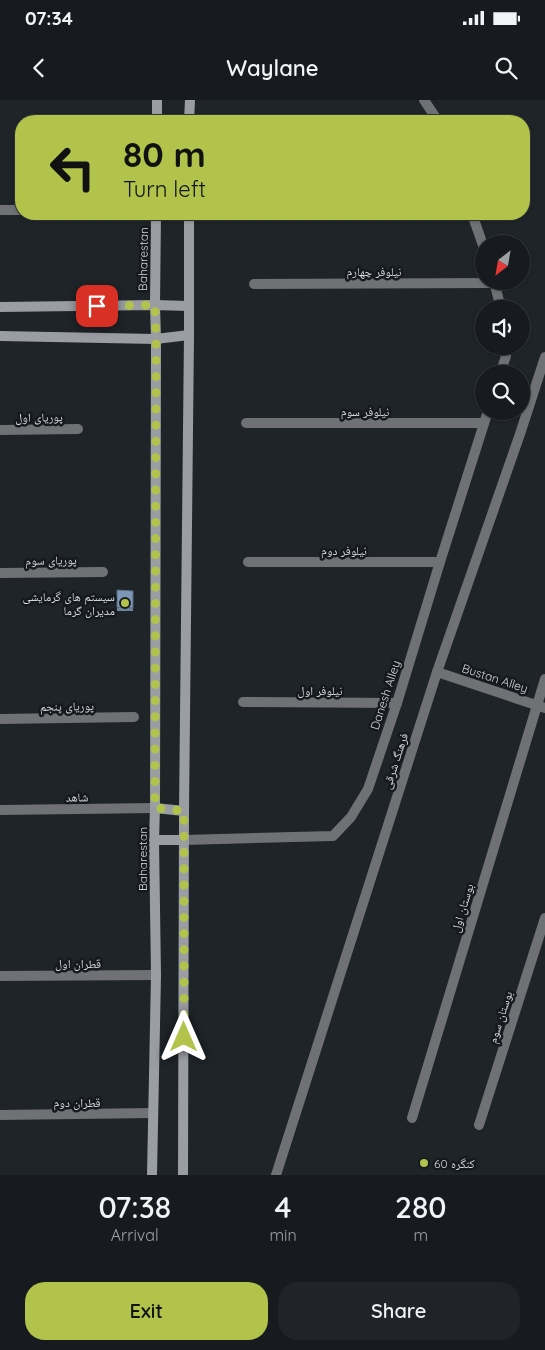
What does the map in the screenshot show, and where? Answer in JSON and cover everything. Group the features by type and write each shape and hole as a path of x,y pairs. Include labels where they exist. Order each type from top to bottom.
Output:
{"street":[{"path":"157,100 157,115"},
{"path":"190,100 190,115"},
{"path":"424,100 434,115"},
{"path":"0,210 15,210"},
{"name":"Baharestan","path":"152,1175 156,975 154,840 156,220"},
{"path":"184,1175 184,811 189,220"},
{"path":"474,220 479,235"},
{"name":"نیلوفر چهارم","path":"254,284 475,282"},
{"path":"0,307 188,306"},
{"path":"0,336 156,339 189,335"},
{"name":"فرهنگ شرقی","path":"276,1175 437,672 545,357"},
{"name":"Danesh Alley","path":"184,840 333,836 351,817 368,789 397,703 485,420"},
{"name":"نیلوفر سوم","path":"246,423 484,423"},
{"name":"پوریای اول","path":"0,430 78,429"},
{"name":"نیلوفر دوم","path":"248,562 440,562"},
{"name":"پوریای سوم","path":"0,573 103,572"},
{"name":"Bustan Alley","path":"437,672 541,706"},
{"name":"بوستان اول","path":"412,1118 541,706 545,679"},
{"name":"نیلوفر اول","path":"243,702 397,703"},
{"name":"پوریای پنجم","path":"0,719 134,718"},
{"path":"155,808 184,811"},
{"name":"شاهد","path":"0,810 155,808"},
{"path":"154,840 184,840"},
{"name":"بوستان سوم","path":"479,1124 545,918"},
{"name":"قطران اول","path":"0,976 156,975"},
{"name":"قطران دوم","path":"0,1115 153,1114"}],"building":[{"name":"سیستم های گرمایشی مدیران گرما","path":"117,590 133,591 133,608 117,607"}],"place":[{"name":"سیستم های گرمایشی مدیران گرما","path":"125,603"},
{"name":"کنگره 60","path":"424,1163"}],"route":[{"path":"97,306 155,305 155,808 184,811 184,1037"}]}
